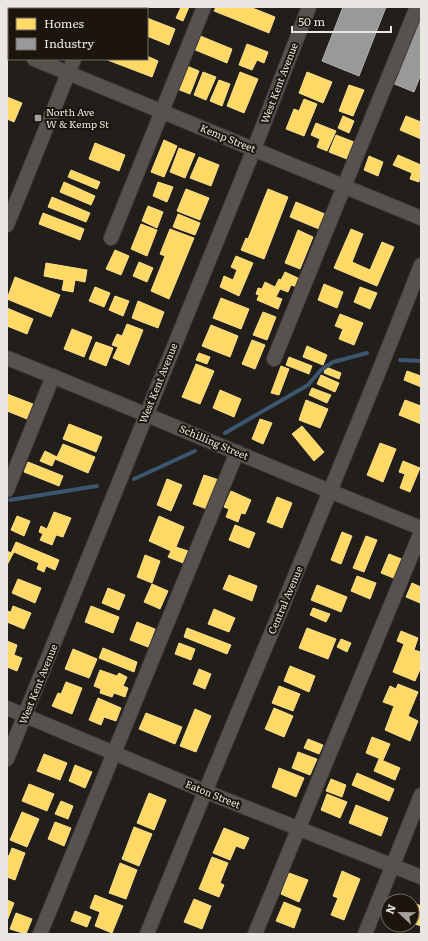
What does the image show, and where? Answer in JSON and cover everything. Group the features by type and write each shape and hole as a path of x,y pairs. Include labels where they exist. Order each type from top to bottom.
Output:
{"street":[{"path":"111,238 204,7"},
{"name":"West Kent Avenue","path":"7,759 254,149 309,7"},
{"path":"274,359 417,7"},
{"name":"Kemp Street","path":"36,60 421,218"},
{"path":"7,225 74,60"},
{"name":"Central Avenue","path":"147,934 204,791 330,492 421,265"},
{"name":"Schilling Street","path":"7,358 146,414 330,492 421,528"},
{"path":"7,490 53,376"},
{"path":"40,934 237,452"},
{"path":"255,934 421,532"},
{"name":"Eaton Street","path":"7,708 204,791 393,864 421,877"},
{"path":"365,934 421,795"}],"building: Homes":[{"path":"181,7 189,7 183,21 176,18"},
{"path":"216,7 250,7 275,17 269,33 214,11"},
{"path":"148,18 175,29 169,45 148,36"},
{"path":"198,35 232,49 227,63 193,49"},
{"path":"247,44 268,52 264,63 257,60 252,70 239,65"},
{"path":"148,56 158,61 152,77 108,60 148,60"},
{"path":"187,66 199,71 190,94 177,89"},
{"path":"203,72 216,77 206,100 194,95"},
{"path":"240,72 258,79 244,113 227,106"},
{"path":"307,72 332,82 323,103 299,93"},
{"path":"219,80 230,84 222,106 210,101"},
{"path":"349,85 364,90 353,116 339,111"},
{"path":"7,97 22,103 14,122 7,119"},
{"path":"304,99 317,104 304,136 286,129 294,109 299,111"},
{"path":"343,116 354,121 349,133 338,128"},
{"path":"406,116 421,122 421,139 400,130"},
{"path":"316,123 336,131 327,151 317,147 320,139 311,135"},
{"path":"336,135 354,142 347,159 329,152"},
{"path":"164,140 177,146 164,177 151,172"},
{"path":"95,143 125,155 119,171 89,159"},
{"path":"179,148 195,154 185,178 170,172"},
{"path":"398,155 421,165 419,182 410,179 412,173 393,165"},
{"path":"369,156 383,162 378,176 364,170"},
{"path":"199,157 219,165 211,186 190,178"},
{"path":"71,170 100,182 97,189 68,177"},
{"path":"64,182 95,196 91,205 60,192"},
{"path":"158,182 173,187 167,202 153,196"},
{"path":"186,189 209,198 200,220 177,211"},
{"path":"268,189 288,197 264,259 241,250 246,238 248,239"},
{"path":"52,197 90,213 86,222 48,207"},
{"path":"296,202 325,214 319,229 290,217"},
{"path":"148,206 163,212 157,228 142,221"},
{"path":"43,213 84,229 80,240 39,224"},
{"path":"178,214 200,223 195,235 173,227"},
{"path":"141,224 157,230 147,256 131,249"},
{"path":"170,229 194,238 169,299 151,291 165,256 160,254"},
{"path":"351,229 363,234 352,262 370,270 382,242 394,247 377,286 334,268"},
{"path":"298,230 313,237 300,269 285,263"},
{"path":"115,250 129,256 121,275 106,269"},
{"path":"236,256 253,263 239,296 220,287 224,276 233,280 237,270 231,267"},
{"path":"139,262 153,268 147,282 133,276"},
{"path":"46,263 87,270 85,282 75,280 73,292 62,290 64,280 44,276"},
{"path":"285,272 300,279 297,287 291,285 288,292 280,289 276,297 282,299 278,309 257,300 259,295 256,294 258,288 262,289 265,282 275,287"},
{"path":"15,277 60,295 51,317 7,299"},
{"path":"324,284 343,292 337,308 318,300"},
{"path":"95,287 110,293 104,307 89,301"},
{"path":"360,287 377,293 370,309 354,302"},
{"path":"115,296 129,301 123,316 109,310"},
{"path":"221,298 249,309 241,329 213,318"},
{"path":"138,301 164,312 158,328 132,318"},
{"path":"7,308 33,319 27,334 7,326"},
{"path":"263,312 276,317 267,340 253,335"},
{"path":"340,314 363,323 354,345 339,339 343,329 335,326"},
{"path":"127,324 143,330 129,365 113,358 118,347 112,345 117,334 122,336"},
{"path":"211,325 238,336 230,357 202,346"},
{"path":"72,329 92,337 84,357 64,349"},
{"path":"252,340 265,345 255,369 242,364"},
{"path":"96,342 113,348 106,366 89,359"},
{"path":"307,346 327,355 323,365 303,357"},
{"path":"199,353 210,357 207,364 196,360"},
{"path":"289,357 312,366 309,374 286,365"},
{"path":"196,364 214,371 200,404 182,397"},
{"path":"281,366 289,369 279,395 271,393"},
{"path":"326,367 341,373 339,379 324,373"},
{"path":"407,371 421,376 421,387 404,380"},
{"path":"321,375 339,383 335,392 317,384"},
{"path":"312,388 331,395 327,403 309,395"},
{"path":"220,390 241,399 234,417 213,408"},
{"path":"7,394 33,404 27,419 7,411"},
{"path":"306,400 328,409 320,428 299,420"},
{"path":"405,400 421,406 421,424 399,415"},
{"path":"260,419 272,423 263,444 252,439"},
{"path":"69,424 102,437 96,452 63,439"},
{"path":"302,426 324,452 314,461 292,434"},
{"path":"380,443 396,449 383,482 367,475"},
{"path":"63,444 95,457 88,473 55,459 52,466 40,461 45,451 57,457"},
{"path":"403,461 420,468 410,492 400,488 405,474 399,472"},
{"path":"28,462 63,476 59,486 24,472"},
{"path":"204,475 219,480 207,509 193,504"},
{"path":"167,479 182,485 171,511 157,505"},
{"path":"231,491 251,500 245,514 241,513 238,522 226,517 229,509 224,507"},
{"path":"277,497 292,503 282,528 267,522"},
{"path":"54,512 71,518 63,537 56,535 52,545 40,540 43,534 39,532 41,526 47,529"},
{"path":"17,516 30,521 24,536 11,530"},
{"path":"159,516 184,527 176,547 188,551 183,563 168,557 171,551 149,541"},
{"path":"235,525 255,533 249,548 229,540"},
{"path":"342,532 352,536 341,564 331,560"},
{"path":"366,536 377,540 364,572 353,568"},
{"path":"16,542 59,560 55,570 46,566 44,572 37,569 39,563 14,552 7,565 7,551 11,553"},
{"path":"389,554 404,560 396,579 381,573"},
{"path":"145,555 160,561 152,583 137,577"},
{"path":"229,575 257,586 252,601 223,589"},
{"path":"357,576 376,583 370,599 351,591"},
{"path":"18,579 41,588 35,603 12,593"},
{"path":"412,583 421,587 420,603 406,597"},
{"path":"152,584 168,591 160,609 144,602"},
{"path":"317,585 347,597 341,612 311,600"},
{"path":"108,588 125,595 119,610 102,603"},
{"path":"13,606 31,613 24,629 7,622 7,611 11,612"},
{"path":"91,606 119,617 113,633 85,622"},
{"path":"313,608 330,614 326,622 310,615"},
{"path":"214,609 235,618 229,632 208,624"},
{"path":"137,622 155,629 148,647 130,640"},
{"path":"187,628 231,645 227,654 184,637"},
{"path":"307,628 336,639 328,659 299,648"},
{"path":"401,631 418,638 414,650 421,652 421,667 415,681 393,672 404,644 397,641"},
{"path":"341,639 351,643 347,652 337,647"},
{"path":"7,641 17,645 14,655 22,658 17,671 7,667"},
{"path":"179,643 195,649 191,660 175,654"},
{"path":"103,648 137,662 134,672 99,658"},
{"path":"73,649 97,659 89,678 65,669"},
{"path":"290,666 315,676 309,692 284,681"},
{"path":"199,669 211,674 205,689 193,684"},
{"path":"100,670 117,676 119,673 127,677 123,686 128,688 125,697 114,693 112,697 100,693 101,689 94,686"},
{"path":"66,682 82,688 72,714 52,706 58,693 61,694"},
{"path":"398,684 418,692 408,716 418,721 410,741 385,730 394,706 383,702 390,686 396,689"},
{"path":"279,686 300,694 293,711 272,703"},
{"path":"98,698 121,708 116,721 104,717 101,725 89,720"},
{"path":"274,708 293,716 284,737 265,729"},
{"path":"195,709 211,716 196,752 180,746"},
{"path":"146,713 182,727 175,744 139,729"},
{"path":"372,737 390,744 383,760 366,753"},
{"path":"308,739 323,745 319,754 304,748"},
{"path":"298,752 317,759 310,775 292,768"},
{"path":"44,754 67,763 60,780 37,771"},
{"path":"379,759 400,768 395,780 374,771"},
{"path":"75,765 92,772 85,788 69,781"},
{"path":"279,768 304,778 296,797 272,787"},
{"path":"357,773 394,789 389,801 352,785"},
{"path":"331,779 346,785 342,797 326,791"},
{"path":"29,784 54,794 47,811 22,801"},
{"path":"149,793 166,800 154,830 137,823"},
{"path":"327,794 347,802 340,818 321,810"},
{"path":"61,801 73,806 68,819 55,814"},
{"path":"356,805 388,818 381,836 349,823"},
{"path":"22,812 39,819 27,847 10,840"},
{"path":"55,822 71,828 64,846 48,839"},
{"path":"134,827 152,834 139,866 122,859"},
{"path":"224,828 249,838 244,849 236,846 230,860 213,853"},
{"path":"12,848 25,853 15,880 7,877 7,855 9,856"},
{"path":"212,857 228,863 220,883 224,885 219,897 199,889"},
{"path":"120,863 137,870 126,899 109,893"},
{"path":"342,871 360,879 344,920 331,915 338,898 333,896"},
{"path":"289,873 308,880 299,902 281,894"},
{"path":"95,895 123,906 112,933 95,926 100,912 90,908"},
{"path":"194,899 211,906 202,929 184,922"},
{"path":"7,900 14,903 7,921"},
{"path":"284,902 301,909 294,928 276,921"},
{"path":"420,906 421,906 420,926"},
{"path":"75,911 91,917 87,927 71,921"},
{"path":"16,913 32,919 26,934 10,929"}],"building: Industry":[{"path":"343,7 386,7 359,76 322,61"},
{"path":"421,7 421,74 414,92 392,83"}],"waterway":[{"path":"225,433 308,385 321,370 333,362 367,353"},
{"path":"400,360 421,361"},
{"path":"134,479 195,451"},
{"path":"10,500 97,486"}],"place":[{"name":"North Ave W & Kemp St","path":"38,118"}]}
